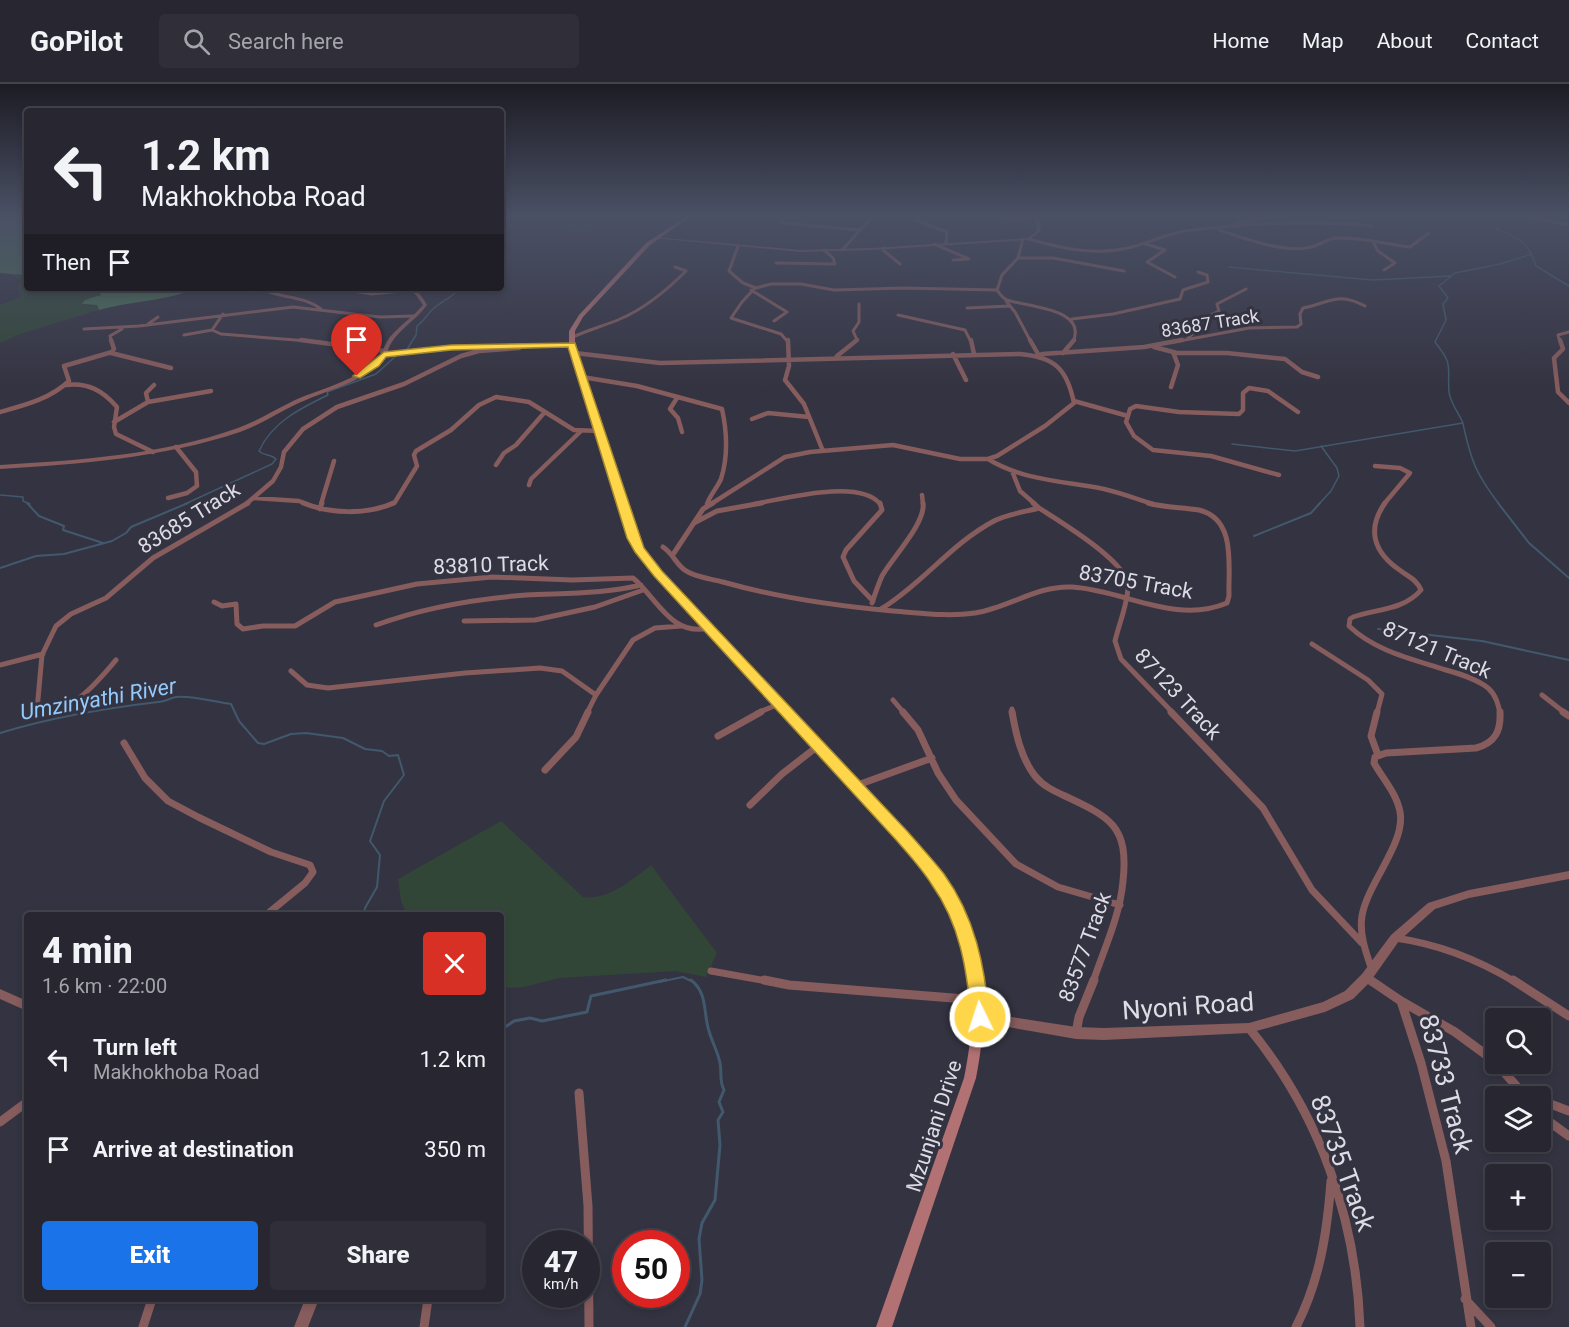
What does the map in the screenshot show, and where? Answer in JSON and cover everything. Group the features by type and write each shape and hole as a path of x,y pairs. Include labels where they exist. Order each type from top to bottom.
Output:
{"main road":[{"path":"573,345 574,326 622,273"},
{"name":"Mzunjani Drive","path":"573,345 633,538 639,549 921,858 947,893 962,922 972,953 980,1017 978,1040 970,1077 884,1327"}],"street":[{"path":"184,335 212,330 228,335 326,342 393,354 451,348 573,345 591,328 621,319 668,290 684,273"},
{"path":"731,273 787,312 774,321"},
{"path":"1004,273 998,290 1038,354 1060,366 1074,401"},
{"path":"1168,273 1176,277"},
{"path":"1004,300 1061,313 1072,319 1108,316 1144,308 1156,302 1180,299 1183,290 1208,282 1207,275 1201,273"},
{"path":"824,451 802,397 785,380 789,366 789,343 785,337 730,318 734,310 753,289 771,284 801,284 834,290 904,288 998,290"},
{"path":"1186,340 1196,331 1198,321 1219,311 1217,304 1246,289"},
{"path":"266,291 273,295 312,302 322,310"},
{"path":"354,291 373,294 395,291"},
{"path":"0,467 109,459 153,452 211,439 258,423 290,404 357,376 376,364 395,334 425,305 418,294 413,291"},
{"name":"83687 Track","path":"573,345 590,353 643,363 789,362 952,354 1063,353 1152,346 1250,328 1297,327 1301,324 1300,314 1303,308 1321,305 1328,299 1350,298 1365,306"},
{"path":"836,358 856,342 857,339 853,333 859,322 859,304"},
{"path":"967,308 1010,306"},
{"path":"84,329 145,326 282,308 380,317 414,316"},
{"path":"212,330 223,314"},
{"path":"898,315 965,330 970,336 974,354"},
{"path":"145,326 158,317"},
{"path":"1063,353 1075,340 1076,331 1072,319"},
{"path":"111,353 114,349 110,335 131,327"},
{"path":"1568,334 1557,335 1563,349 1554,358 1558,392 1569,403"},
{"name":"83685 Track","path":"116,660 83,696 66,705 40,712 36,707 43,654 54,629 62,620 106,598 149,561 241,509 277,475 281,467 282,455 298,434 333,409 404,384 466,354 525,346"},
{"path":"1152,346 1173,352 1227,352 1285,359 1302,372 1318,377"},
{"path":"1171,387 1178,365 1178,358 1173,352"},
{"path":"66,385 69,381 63,369 66,365 80,359 111,353 171,368"},
{"path":"952,354 966,381"},
{"path":"582,377 638,386 676,398 715,406 723,411 725,463 720,481 707,499 707,506"},
{"path":"0,412 40,399 66,385 85,383 108,396 117,407 114,422 117,434 153,452"},
{"path":"148,402 146,393 153,385"},
{"path":"1279,475 1209,456 1164,454 1140,442 1126,422 1134,406 1189,413 1239,414 1244,410 1243,393 1249,388 1268,392 1294,407 1298,412"},
{"path":"114,422 148,402 211,391"},
{"path":"254,498 299,501 320,509 354,512 382,508 395,502 417,466 414,455 416,451 452,430 489,399 502,397 529,402 544,413 580,432 599,431"},
{"path":"676,398 670,409 678,418 682,432"},
{"path":"1074,401 1128,416"},
{"path":"674,553 707,506 779,459 797,454 893,445 960,459 988,459 1045,426 1070,408 1074,401"},
{"path":"495,465 504,453 516,446 544,413"},
{"path":"752,419 768,413 809,417"},
{"path":"529,485 531,479 580,432"},
{"path":"168,498 187,493 197,486 196,472 176,447"},
{"name":"83705 Track","path":"663,547 674,553 677,564 687,572 743,589 821,604 880,610 933,615 974,613 994,609 1058,587 1090,589 1183,611 1219,608 1227,603 1229,596 1227,546 1218,520 1198,510 1167,507 1117,493 1012,471 988,459"},
{"path":"320,509 334,460"},
{"name":"87121 Track","path":"1375,466 1400,468 1410,473 1389,497 1374,525 1372,536 1382,555 1415,580 1421,590 1416,597 1407,602 1353,617 1350,619 1349,626 1359,635 1379,645 1449,670 1484,686 1493,694 1500,718 1496,737 1483,747 1378,755"},
{"name":"87123 Track","path":"1012,471 1020,491 1039,508 1069,525 1122,570 1128,587 1115,641 1121,659 1197,736 1230,776 1257,801 1312,890 1363,944"},
{"path":"692,525 717,511 801,495 856,491 870,494 880,503 882,510 846,550 843,557 854,580 873,601"},
{"path":"871,609 882,577 920,519 924,508 922,495"},
{"path":"880,610 913,587 955,549 987,525 1005,516 1039,508"},
{"name":"83810 Track","path":"214,602 222,606 236,604 237,624 245,629 263,626 295,626 335,602 440,581 492,577 572,580 628,577 635,579 642,587"},
{"path":"642,587 656,606 682,626 696,631 709,628"},
{"path":"464,621 535,621 595,607 642,587"},
{"path":"376,625 410,612 471,601 518,595 642,587"},
{"path":"544,770 576,737 596,695 638,636 660,626 682,626"},
{"path":"1312,644 1368,680 1382,694 1371,736 1378,755 1374,763 1395,796 1401,816 1401,825 1387,862 1364,903 1360,923 1369,974"},
{"path":"0,665 43,654"},
{"path":"291,671 307,685 328,688 506,669 554,669 568,674 586,690 596,695"},
{"path":"1542,695 1569,716"},
{"path":"892,700 918,730 956,800 1016,864 1058,887 1120,905"},
{"path":"718,736 748,717 779,704"},
{"name":"83577 Track","path":"1012,709 1019,746 1036,777 1085,804 1117,829 1125,869 1120,905 1089,995 1078,1016 1076,1033"},
{"path":"124,743 138,771 146,781 178,807 202,821 284,857 310,865 313,872 305,883 270,912"},
{"path":"750,805 782,774 818,746"},
{"path":"855,786 932,758"},
{"name":"Nyoni Road","path":"980,1017 1076,1033 1197,1032 1249,1028 1336,1002 1349,995 1369,974 1395,938 1422,912 1445,901 1492,889 1569,875"},
{"path":"1395,938 1444,946 1473,958 1498,971 1569,1016"},
{"path":"711,971 789,985 979,1000"},
{"name":"83733 Track","path":"1369,974 1401,1001 1421,1063 1446,1161 1471,1327"},
{"path":"0,994 24,1005"},
{"path":"1401,1001 1455,1032 1485,1055"},
{"name":"83735 Track","path":"1249,1028 1278,1065 1298,1096 1332,1175 1353,1251 1360,1301 1360,1327"},
{"path":"1506,1074 1516,1086"},
{"path":"579,1093 588,1206 589,1327"},
{"path":"0,1122 24,1104"},
{"path":"1551,1104 1569,1111"},
{"path":"1551,1123 1569,1136"},
{"path":"1296,1327 1314,1289 1323,1261 1332,1175"},
{"path":"1465,1299 1491,1327"},
{"path":"143,1327 151,1302"},
{"path":"301,1327 311,1302"},
{"path":"424,1327 428,1302"}],"green space":[{"path":"0,273 24,273 24,276"},
{"path":"11,274 24,277 24,291 94,291 100,293 100,297 85,300 83,306 98,305 99,310 20,334 0,343 0,305 21,297 17,288 21,281"},
{"path":"94,291 189,291 99,310 97,305 82,304 85,300 101,295"},
{"path":"501,821 583,897 611,892 628,883 651,865 717,953 706,977 676,971 559,978 524,987 504,988 504,912 406,912 401,901 398,879"}],"waterway":[{"path":"1296,273 1373,280 1450,276"},
{"path":"1321,447 1463,423 1450,396 1447,361 1435,342 1446,320 1443,304 1448,298 1439,286 1455,273"},
{"path":"1548,273 1569,286"},
{"name":"Umzinyathi River","path":"406,351 416,335 417,326 434,308 457,291"},
{"name":"Umzinyathi River","path":"185,504 272,464 276,459 259,451 279,424 328,395 327,392 376,374 398,354"},
{"path":"1463,424 1475,467 1499,504"},
{"path":"1232,444 1295,451 1321,447"},
{"path":"1319,504 1331,491 1339,476 1337,468 1321,447"},
{"path":"0,495 23,497 23,501 30,504"},
{"path":"27,503 39,516 64,526 63,530 103,543"},
{"name":"Umzinyathi River","path":"0,568 36,556 64,554 112,541 126,533 131,527 188,503"},
{"path":"1254,536 1311,513 1320,503"},
{"path":"1498,503 1529,543 1569,578"},
{"path":"1378,629 1482,641 1569,660"},
{"name":"Umzinyathi River","path":"0,733 78,714 161,702 176,697 189,697 231,704 239,721 258,743 264,744 291,734 306,733 343,738 365,749 382,751 389,756 398,755 404,775 384,801 370,841 380,855 377,887 364,912"},
{"name":"Umzinyathi River","path":"659,982 683,977 693,982"},
{"name":"Umzinyathi River","path":"504,1028 514,1021 530,1018 542,1021 587,1012 591,996 666,980"},
{"name":"Umzinyathi River","path":"685,1327 700,1294 702,1280 699,1239 702,1223 715,1200 720,1145 718,1120 723,1112 719,1102 724,1090 721,1067 707,1024 703,997 693,982"}],"route":[{"path":"357,376 376,364 384,355 451,348 572,345 633,538 639,549 658,574 902,837 939,880 962,922 972,953 980,1017"}]}
